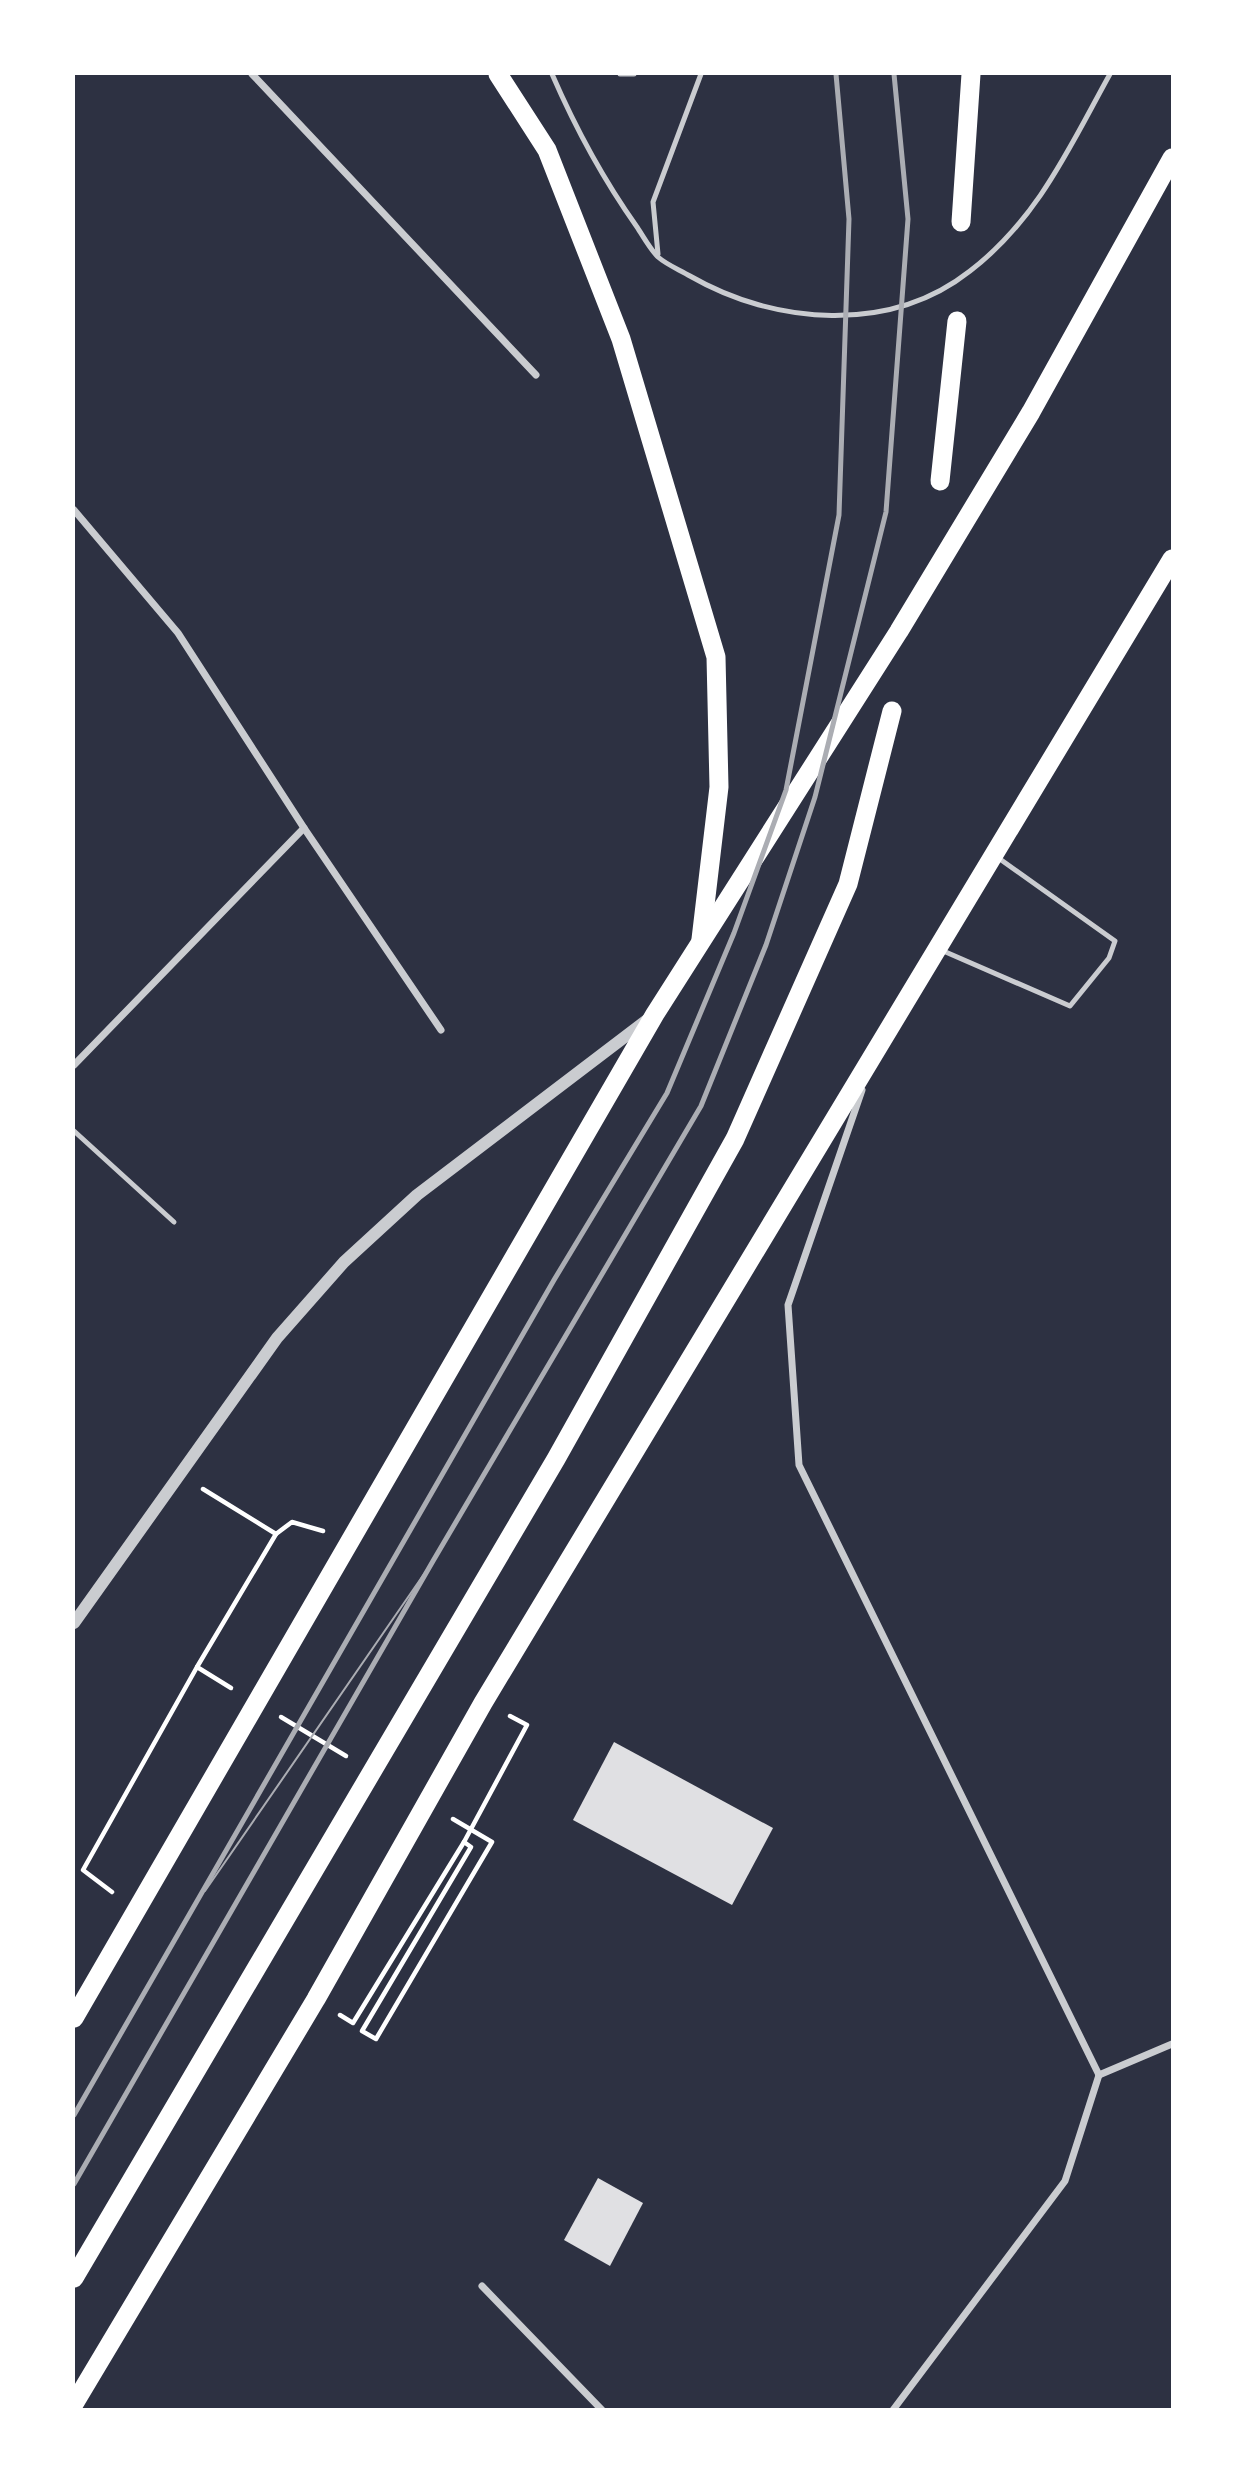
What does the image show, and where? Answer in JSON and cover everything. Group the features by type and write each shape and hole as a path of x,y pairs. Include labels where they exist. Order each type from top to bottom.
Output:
{"highway":[{"path":"498,74 547,150 621,339 716,657 719,787 700,945"},
{"path":"961,222 971,74"},
{"path":"74,2018 655,1014 801,788 1031,412 1172,159"},
{"path":"940,481 957,321"},
{"path":"74,2404 316,1999 483,1703 1172,559"},
{"path":"74,2278 556,1459 735,1139 848,884 892,711"}],"street":[{"path":"252,74 536,375"},
{"path":"74,510 178,633 304,828 441,1030"},
{"path":"74,1065 304,828"},
{"path":"74,1623 182,1475 277,1338 344,1262 417,1195 655,1014"},
{"path":"874,1054 788,1305 799,1465 1099,2075 1065,2181 893,2410"},
{"path":"1099,2075 1172,2044"},
{"path":"482,2286 602,2410"}],"lane":[{"path":"552,74 608,186 658,257 724,296 801,313 861,316 923,302 970,272 1004,241 1043,196 1110,74"},
{"path":"620,74 634,74"},
{"path":"658,257 653,202 701,74"},
{"path":"938,949 1070,1006 1109,958 1115,941 995,856"},
{"path":"74,1131 174,1222"}],"path":[{"path":"182,1475 276,1534"},
{"path":"137,1911 83,1870 197,1667 276,1534 292,1522 352,1540"},
{"path":"316,1999 353,2023 464,1842 527,1725 483,1703"}],"building":[{"path":"614,1742 773,1828 732,1905 573,1820"},
{"path":"598,2178 643,2203 610,2266 564,2240"}],"tram line":[{"path":"205,1891 433,1561"}],"railway":[{"path":"74,2115 554,1280 667,1093 734,933 786,790 839,515 849,219 836,74"},
{"path":"74,2184 433,1561 701,1106 766,945 815,797 886,512 908,219 894,74"}]}
